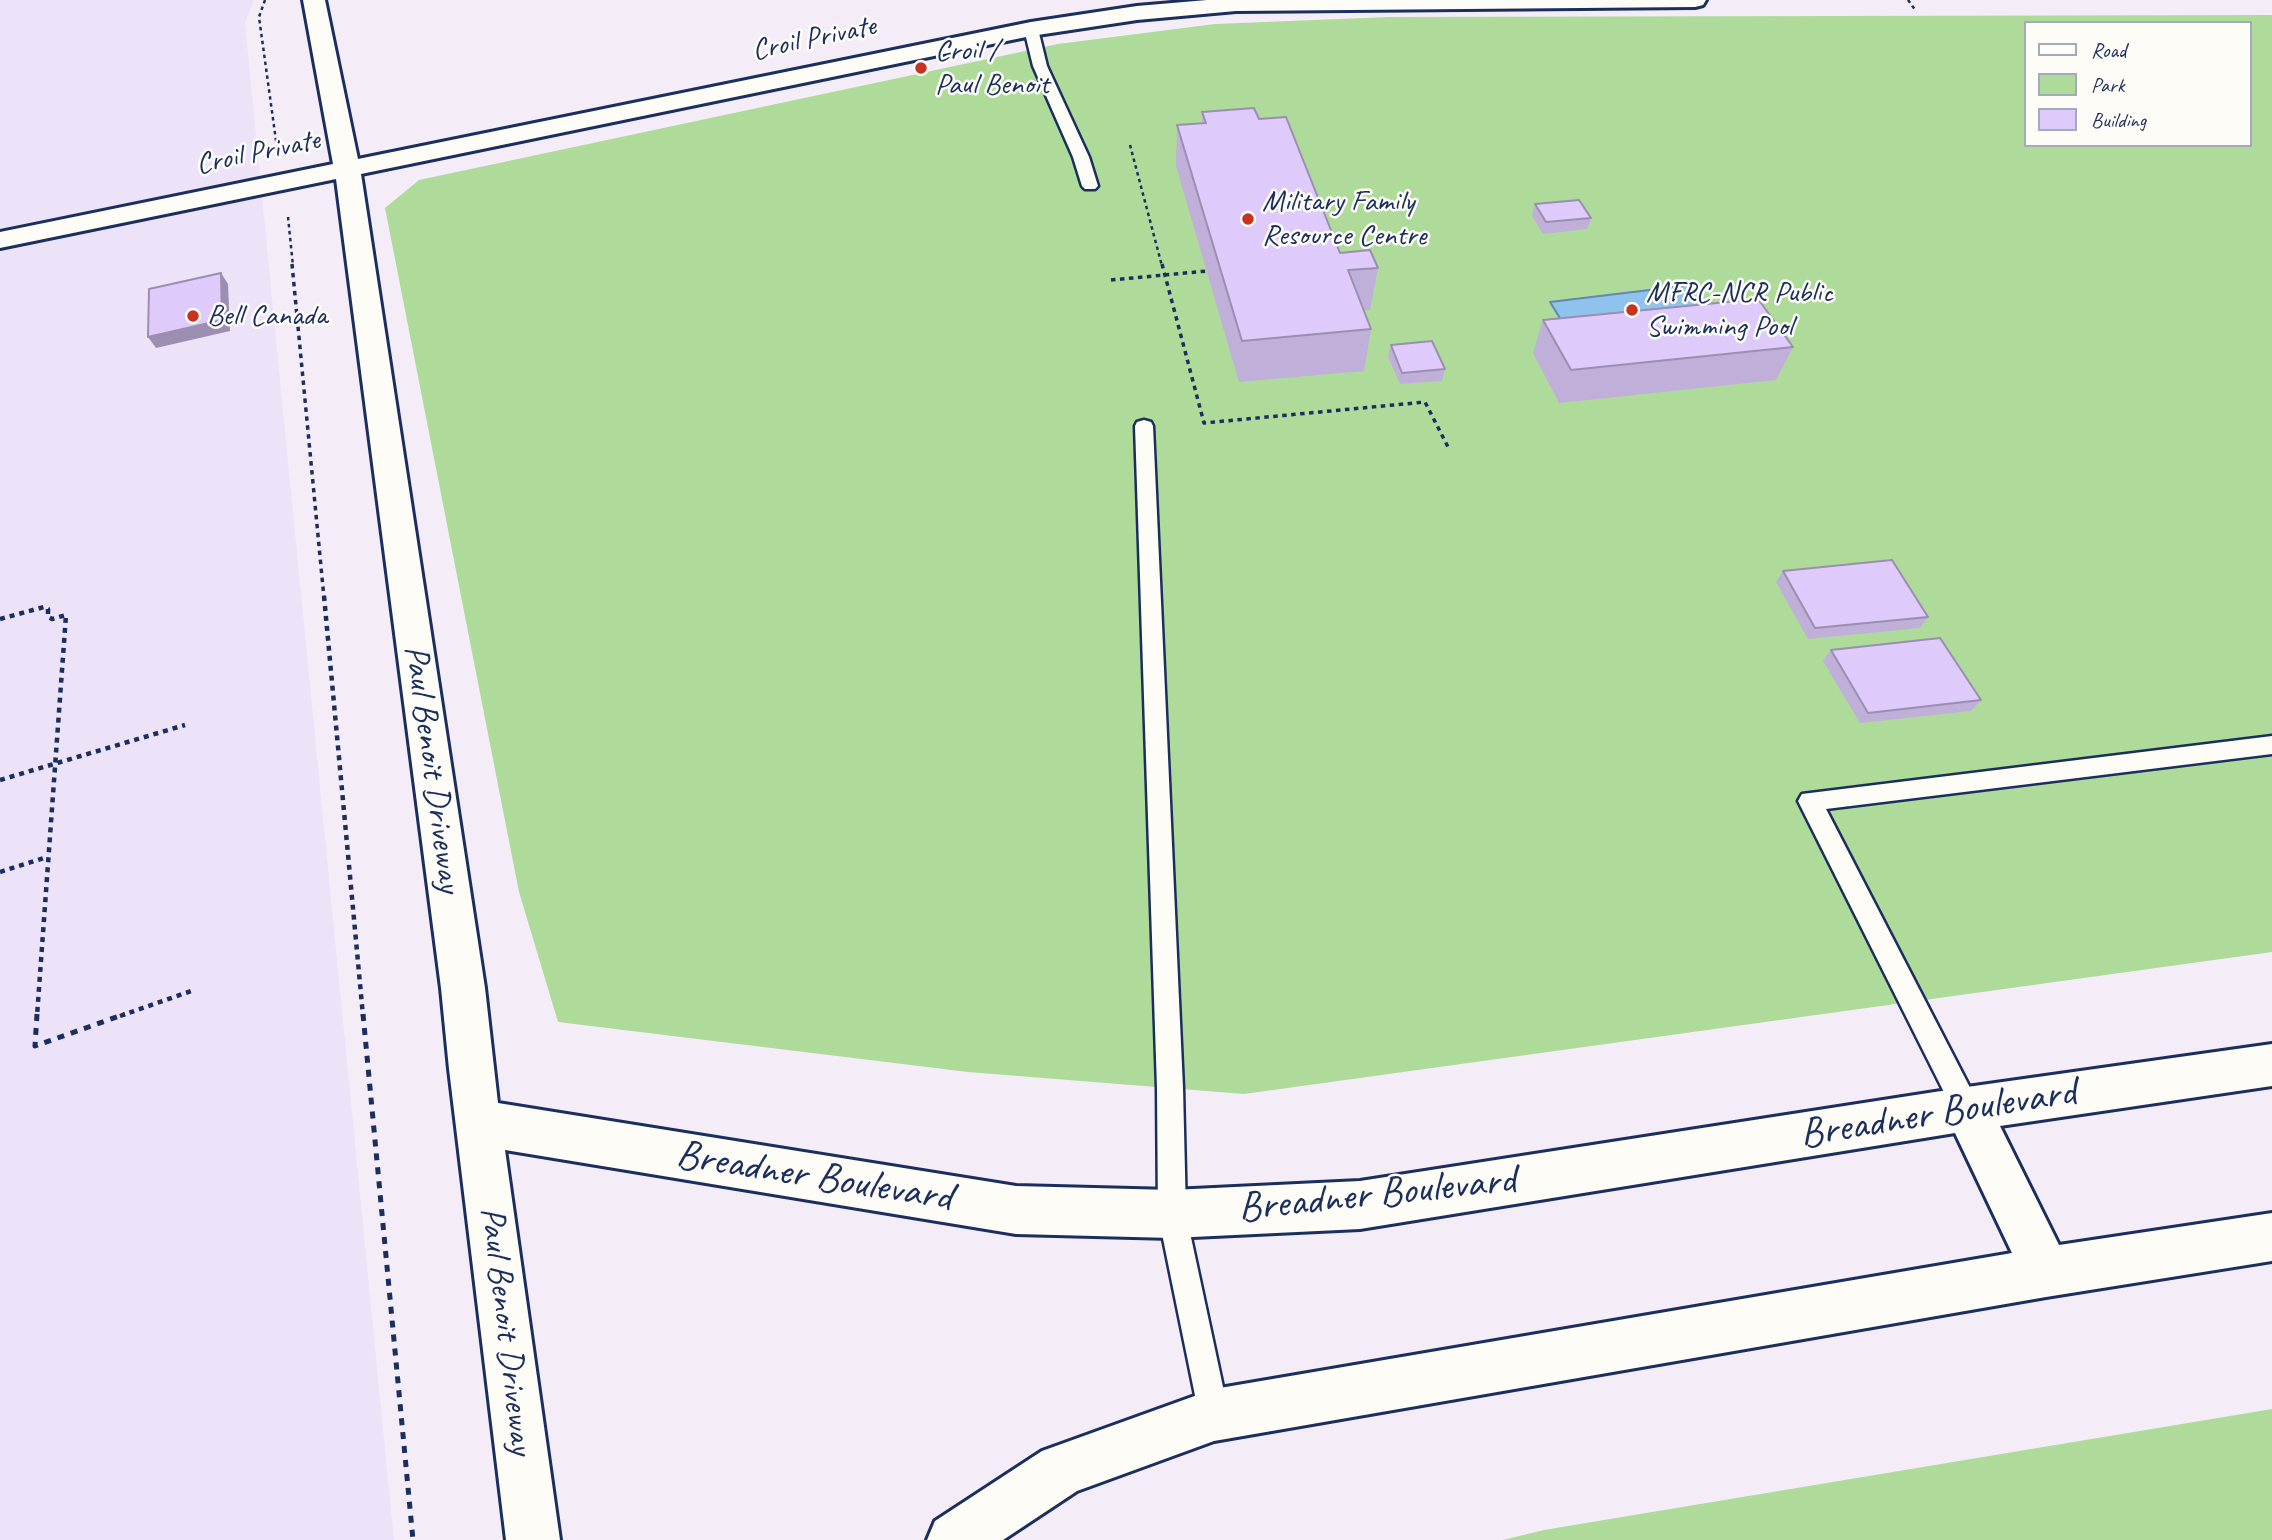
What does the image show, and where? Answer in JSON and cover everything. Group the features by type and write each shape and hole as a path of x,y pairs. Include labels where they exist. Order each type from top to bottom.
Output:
{"street":[{"name":"Paul Benoit Driveway","path":"314,0 346,168 463,988 471,1069 533,1540"},
{"name":"Croil Private","path":"0,240 1031,29 1137,13 1236,2 1695,0"},
{"name":"Breadner Boulevard","path":"480,1123 1016,1210 1172,1214 1360,1205 1967,1109 2272,1065"},
{"path":"1967,1109 2046,1272"},
{"path":"954,1540 1061,1470 1214,1415 2046,1272 2272,1237"}],"lane":[{"path":"1031,29 1040,66 1081,157 1090,186"},
{"path":"1144,426 1170,1088 1172,1214 1214,1415"},
{"path":"1967,1109 1810,801 2272,745"}],"path":[{"path":"265,0 259,17 278,152"},
{"path":"1908,0 1916,11"},
{"path":"1130,145 1204,424 1425,402 1448,447"},
{"path":"287,208 413,1540"},
{"path":"1111,280 1207,271"},
{"path":"0,619 44,607 48,609 48,617 52,619 66,615 53,764 35,1046 194,990"},
{"path":"0,780 185,725"},
{"path":"0,872 47,857"}],"shaded area":[{"path":"0,0 254,0 245,23 394,1540 0,1540"}],"green space":[{"path":"2272,15 2272,952 1244,1094 968,1072 558,1022 519,892 385,208 419,180 1058,44 1215,24 1388,17"},
{"path":"2272,1409 2272,1540 1503,1540 1544,1530"}],"water":[{"name":"MFRC-NCR Public Swimming Pool","path":"1691,285 1716,318 1571,336 1550,302"}],"building":[{"name":"Military Family Resource Centre","path":"1254,108 1259,119 1286,117 1340,253 1370,250 1378,268 1348,270 1371,329 1242,341 1177,125 1206,123 1202,112"},
{"path":"1579,200 1591,218 1546,222 1535,204"},
{"name":"Bell Canada","path":"221,273 222,320 148,337 149,289"},
{"path":"1758,299 1793,347 1571,370 1543,320"},
{"path":"1432,341 1445,369 1402,373 1391,345"},
{"path":"1892,560 1928,617 1815,628 1783,571"},
{"path":"1940,638 1981,700 1868,713 1831,650"}],"place":[{"name":"Croil / Paul Benoit","path":"921,68"},
{"name":"Military Family Resource Centre","path":"1248,219"},
{"name":"MFRC-NCR Public Swimming Pool","path":"1632,310"},
{"name":"Bell Canada","path":"193,316"}]}
